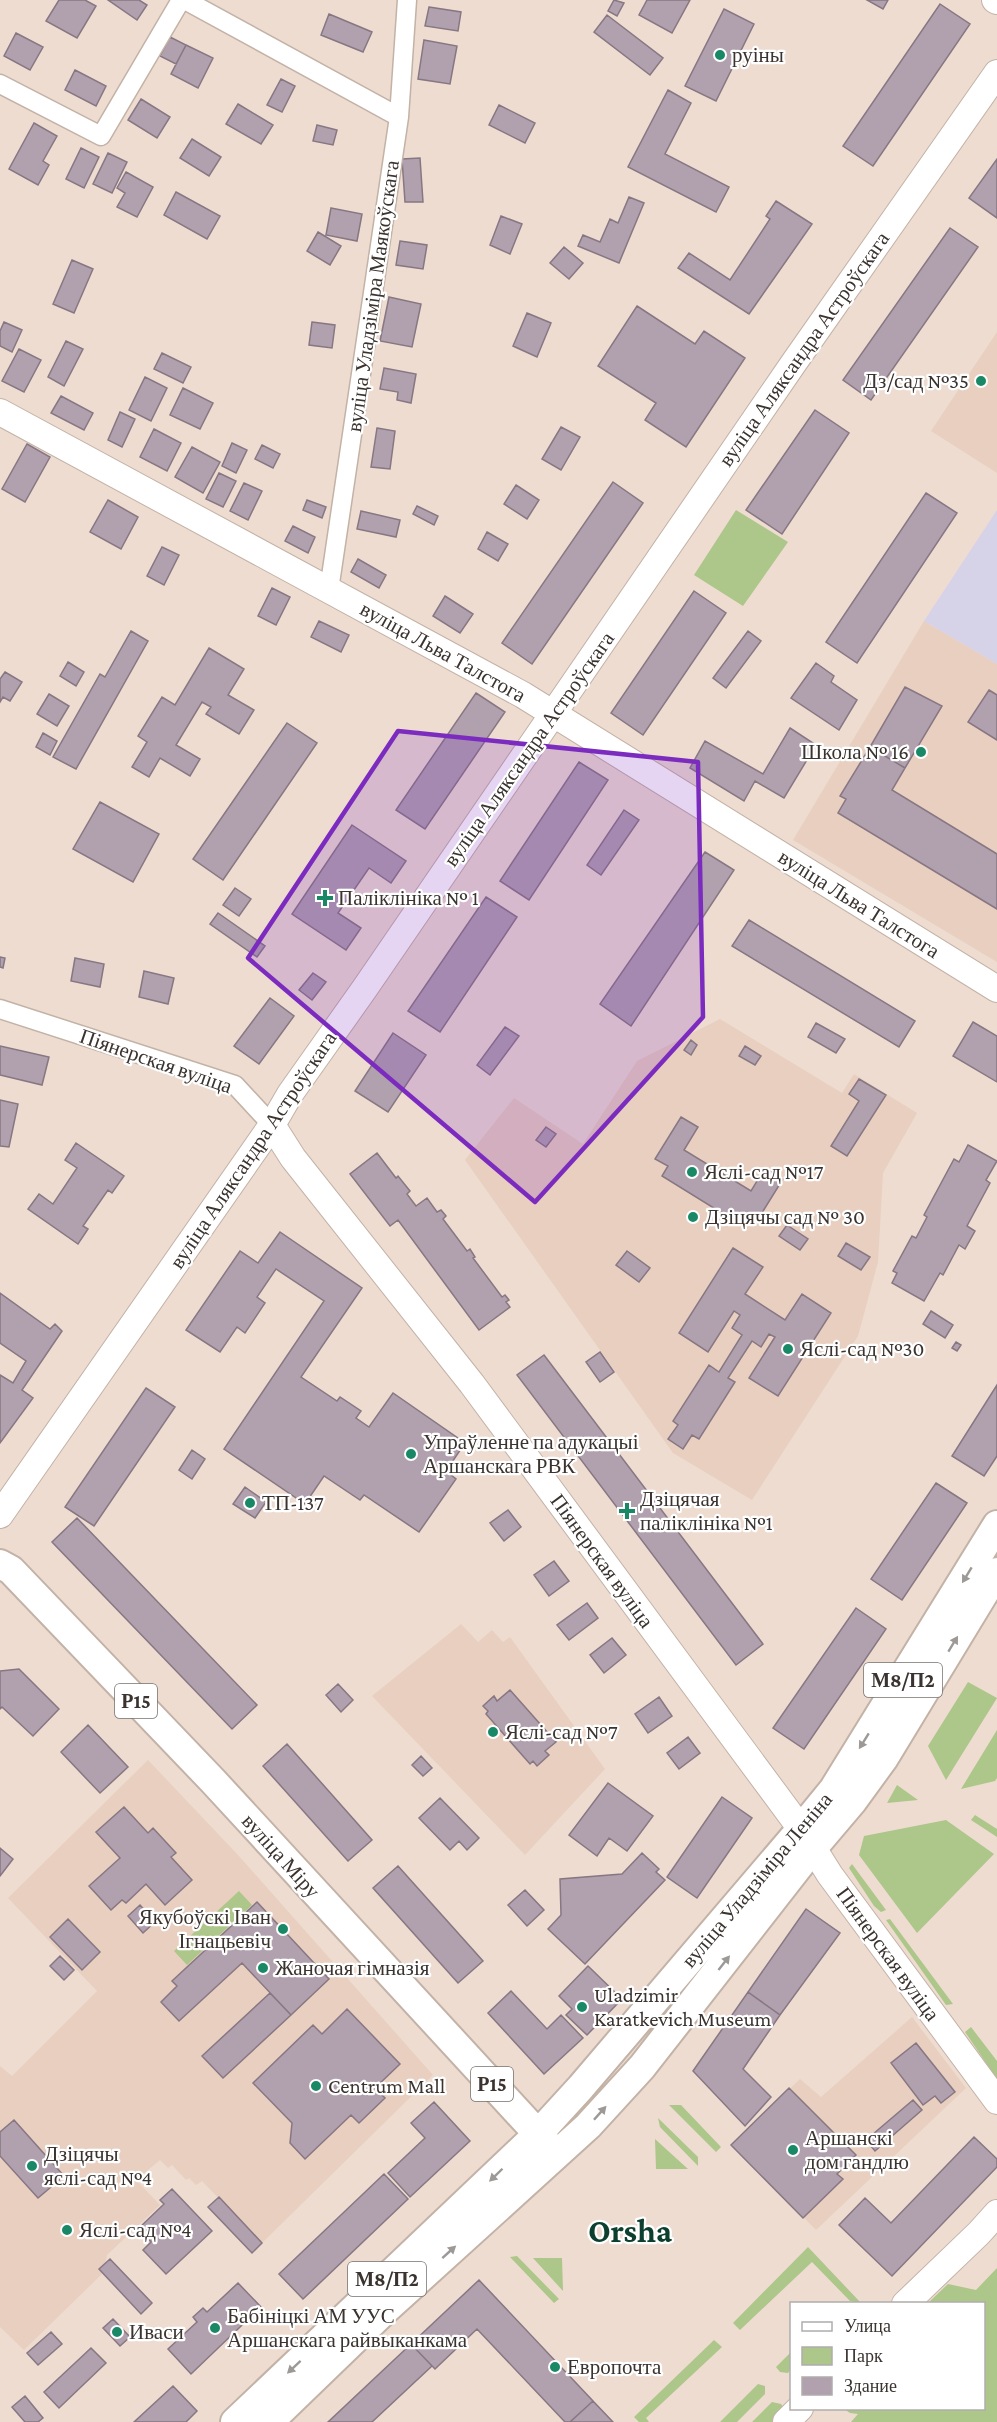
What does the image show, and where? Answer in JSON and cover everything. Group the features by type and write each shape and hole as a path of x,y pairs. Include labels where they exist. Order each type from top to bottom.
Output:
{"main road":[{"name":"вуліца Уладзіміра Леніна","path":"807,1839 833,1790 997,1525"},
{"name":"вуліца Міру","path":"0,1564 11,1570 213,1781 548,2144"},
{"name":"вуліца Уладзіміра Леніна","path":"269,2422 384,2311 548,2144 581,2087 807,1839 852,1802 884,1758 997,1572"},
{"name":"вуліца Уладзіміра Леніна","path":"235,2422 548,2144"}],"street":[{"path":"0,84 101,136 183,0 399,117"},
{"name":"вуліца Уладзіміра Маякоўскага","path":"329,590 399,117 407,0"},
{"name":"вуліца Аляксандра Астроўскага","path":"0,1515 272,1125 290,1094 793,364 997,73"},
{"name":"вуліца Льва Талстога","path":"0,412 524,695 997,988"},
{"name":"Піянерская вуліца","path":"0,1010 235,1085 272,1125 292,1158 472,1384 807,1839 868,1928 997,2101"},
{"path":"907,2302 997,2213"},
{"path":"786,2422 799,2410"}],"highlighted area":[{"path":"398,731 698,762 703,1017 535,1202 248,958"}],"shaded area":[{"name":"Дз/сад №35","path":"997,332 997,473 931,431"},
{"path":"997,510 997,664 924,621"},
{"name":"Школа № 16","path":"924,621 997,664 997,962 793,840"},
{"name":"Дзіцячы сад № 30","path":"720,1019 842,1093 854,1074 917,1113 883,1173 878,1262 858,1336 752,1500 673,1453 465,1160 514,1098 583,1144 637,1061"},
{"name":"Яслі-сад №7","path":"461,1624 478,1642 492,1630 503,1642 510,1637 605,1769 525,1855 372,1696"},
{"path":"148,1760 238,1855 433,2075 262,2243 202,2181 196,2185 189,2178 186,2180 172,2165 168,2168 160,2160 136,2180 160,2205 107,2255 103,2273 24,2350 0,2327 0,2066 12,2076 97,1991 8,1898"},
{"path":"912,2017 966,2088 816,2230 731,2145 800,2079 821,2097"}],"green space":[{"path":"736,510 788,542 743,606 694,575"},
{"path":"968,1682 997,1698 946,1780 928,1746"},
{"path":"997,1730 997,1778 995,1781 961,1789"},
{"path":"897,1785 918,1800 887,1803"},
{"path":"975,1815 997,1829 997,1837 971,1820"},
{"path":"946,1820 994,1854 917,1933 859,1855 864,1836"},
{"path":"852,1864 886,1910 881,1912 874,1906 849,1868"},
{"path":"239,1891 252,1905 187,1965 174,1951"},
{"path":"890,1919 953,2004 946,2005 886,1920"},
{"path":"971,2027 997,2061 997,2079 965,2032"},
{"path":"669,2105 681,2105 721,2147 716,2152"},
{"path":"658,2118 698,2157 698,2166 660,2127"},
{"path":"655,2139 688,2169 656,2169"},
{"path":"808,2247 860,2302 850,2301 812,2262 740,2330 733,2323"},
{"path":"517,2256 559,2299 554,2303 510,2257"},
{"path":"533,2258 562,2258 563,2291"},
{"path":"997,2268 997,2422 851,2422 858,2414 846,2410 985,2410 985,2302 929,2302 948,2284 976,2290"},
{"path":"714,2340 722,2347 646,2418 649,2422 639,2422 634,2417"},
{"path":"790,2353 788,2373 780,2372 776,2367"},
{"path":"758,2384 765,2386 765,2394 737,2422 720,2422"},
{"path":"772,2402 781,2404 785,2409 773,2422 752,2422"}],"building":[{"path":"59,0 85,0 96,6 77,38 46,21"},
{"path":"108,0 139,0 147,5 137,20"},
{"path":"614,0 624,3 617,16 608,11"},
{"path":"647,0 690,0 672,33 639,15"},
{"path":"867,0 888,0 883,9"},
{"path":"940,4 970,24 873,166 843,146"},
{"path":"429,7 461,12 458,31 425,26"},
{"name":"руіны","path":"724,9 754,24 716,101 685,86"},
{"path":"329,14 372,32 363,52 321,35"},
{"path":"607,15 663,58 650,75 594,32"},
{"path":"16,33 43,47 30,70 4,56"},
{"path":"170,37 186,45 176,64 160,56"},
{"path":"424,40 457,46 450,84 418,79"},
{"path":"186,45 213,58 198,88 171,74"},
{"path":"75,70 106,86 96,106 65,90"},
{"path":"281,79 295,86 282,112 267,105"},
{"path":"668,90 691,103 665,154 729,187 716,212 628,167"},
{"path":"141,99 170,117 157,138 128,120"},
{"path":"238,104 273,125 261,144 226,124"},
{"path":"499,105 535,123 525,143 489,125"},
{"path":"34,123 57,136 43,161 49,165 38,185 9,169"},
{"path":"317,125 337,130 333,145 313,141"},
{"path":"192,139 221,157 209,176 180,158"},
{"path":"81,148 99,157 84,188 66,179"},
{"path":"108,153 127,162 112,193 93,184"},
{"path":"420,158 423,202 405,202 402,159"},
{"path":"997,159 997,218 969,198"},
{"path":"126,172 153,187 137,217 117,207 125,193 117,188"},
{"path":"176,192 220,216 207,239 164,215"},
{"path":"629,197 644,203 619,263 578,246 583,235 600,242 610,219 618,223"},
{"path":"776,201 812,224 749,314 678,268 689,253 730,280 770,219 766,216"},
{"path":"331,208 362,214 357,241 326,235"},
{"path":"501,216 522,224 510,254 490,245"},
{"path":"950,228 978,247 871,400 843,380"},
{"path":"318,232 341,246 330,265 307,251"},
{"path":"400,241 427,245 423,269 396,265"},
{"path":"564,247 583,263 569,279 550,263"},
{"path":"72,260 93,269 74,313 53,304"},
{"path":"389,297 421,304 412,347 380,341"},
{"path":"637,306 695,344 704,331 745,358 686,447 645,420 656,403 598,366"},
{"path":"527,313 551,323 537,357 513,346"},
{"path":"4,322 22,330 12,352 0,346 0,331"},
{"path":"312,322 335,325 332,348 309,345"},
{"path":"66,341 83,349 64,386 48,377"},
{"path":"19,349 41,360 24,392 2,381"},
{"path":"162,353 191,367 183,383 154,369"},
{"path":"384,368 416,374 411,403 397,400 398,392 380,389"},
{"path":"145,377 167,388 151,421 129,410"},
{"path":"183,388 213,403 200,429 170,415"},
{"path":"61,396 93,413 84,430 51,413"},
{"path":"815,410 849,433 782,534 746,510"},
{"path":"120,412 135,419 122,447 108,440"},
{"path":"561,427 580,437 561,470 542,459"},
{"path":"377,428 395,431 390,469 371,467"},
{"path":"154,429 181,443 167,471 140,457"},
{"path":"232,443 247,450 236,473 222,466"},
{"path":"27,444 50,457 25,502 2,489"},
{"path":"262,445 280,454 273,468 255,459"},
{"path":"192,447 220,462 203,493 175,477"},
{"path":"219,473 236,481 223,507 206,499"},
{"path":"613,482 643,503 532,664 502,643"},
{"path":"244,483 262,491 248,520 230,511"},
{"path":"516,485 539,500 527,519 504,504"},
{"path":"926,493 957,513 857,663 826,642"},
{"path":"108,500 138,517 121,549 90,532"},
{"path":"307,500 326,507 322,518 303,510"},
{"path":"417,506 438,516 434,525 413,514"},
{"path":"361,511 400,520 396,537 357,529"},
{"path":"293,526 315,537 308,553 285,541"},
{"path":"487,532 508,544 498,561 478,549"},
{"path":"162,547 179,555 164,585 147,576"},
{"path":"358,559 386,575 379,588 351,572"},
{"path":"272,588 290,597 276,625 258,616"},
{"path":"694,591 726,613 643,735 611,713"},
{"path":"445,596 473,614 460,633 433,616"},
{"path":"319,621 349,635 341,652 311,637"},
{"path":"131,631 148,641 76,769 53,757 100,674 105,677"},
{"path":"748,631 761,641 726,688 713,678"},
{"path":"209,648 244,669 228,695 254,710 239,734 206,714 211,707 202,702 176,745 200,759 190,776 160,758 149,777 132,767 147,742 138,736 162,697 175,705"},
{"path":"68,662 84,672 76,686 60,676"},
{"path":"816,663 834,676 831,682 857,700 839,730 791,698"},
{"path":"5,672 22,682 10,701 3,697 0,702 0,679"},
{"path":"905,687 942,706 905,768 870,747"},
{"path":"989,690 997,695 997,740 968,722"},
{"path":"476,693 505,712 425,829 396,810"},
{"path":"49,694 69,706 57,726 37,714"},
{"path":"287,723 317,743 223,880 193,859"},
{"path":"790,728 816,745 784,798 755,781 744,801 690,768 705,741 763,774"},
{"path":"43,733 57,741 50,755 36,747"},
{"path":"870,747 905,768 892,790 997,854 997,909 838,813 846,799 840,796"},
{"path":"579,762 608,780 529,900 500,881"},
{"path":"100,802 159,834 133,882 73,849"},
{"path":"624,810 639,820 601,875 587,865"},
{"name":"Паліклініка № 1","path":"352,825 406,861 391,883 369,868 338,913 361,928 346,950 292,914"},
{"path":"705,852 734,870 631,1026 600,1004"},
{"path":"235,888 251,899 239,916 223,905"},
{"path":"486,897 517,917 440,1032 408,1011"},
{"path":"218,913 265,946 257,957 210,924"},
{"path":"749,920 915,1021 899,1047 732,946"},
{"path":"0,957 5,958 3,968 0,967"},
{"path":"75,958 104,964 100,987 71,981"},
{"path":"144,971 174,978 168,1004 139,997"},
{"path":"313,973 326,982 312,1000 299,990"},
{"path":"270,998 294,1016 259,1064 234,1046"},
{"path":"973,1022 997,1036 997,1082 953,1056"},
{"path":"816,1023 845,1039 836,1053 808,1037"},
{"path":"505,1027 519,1036 490,1075 477,1065"},
{"path":"393,1033 426,1055 388,1112 355,1091"},
{"path":"691,1040 697,1045 691,1055 684,1050"},
{"path":"0,1046 49,1057 42,1085 0,1075"},
{"path":"745,1046 761,1056 755,1065 739,1056"},
{"path":"859,1079 886,1095 847,1156 831,1146 859,1101 849,1094"},
{"path":"0,1100 18,1104 9,1147 0,1146"},
{"name":"Яслі-сад №17","path":"681,1117 698,1127 684,1150 751,1191 765,1168 783,1179 755,1224 737,1213 733,1220 662,1176 668,1166 655,1159"},
{"path":"546,1127 556,1134 546,1147 536,1140"},
{"path":"76,1143 124,1176 112,1193 108,1190 83,1226 88,1229 78,1244 28,1209 39,1194 53,1204 77,1168 65,1160"},
{"path":"968,1145 997,1161 986,1180 990,1183 967,1226 975,1231 965,1249 959,1245 943,1275 940,1273 924,1301 892,1283 897,1273 893,1271 912,1236 916,1238 927,1217 924,1215 954,1159 959,1162"},
{"path":"377,1153 396,1178 398,1176 410,1191 407,1194 416,1206 427,1198 437,1212 441,1210 446,1216 443,1219 467,1251 470,1249 475,1257 473,1258 502,1297 505,1295 509,1300 506,1302 510,1307 479,1330 398,1220 390,1226 350,1174"},
{"path":"787,1225 808,1239 800,1250 779,1236"},
{"path":"280,1232 362,1288 301,1377 337,1401 340,1397 361,1411 356,1418 369,1427 393,1393 465,1443 446,1471 456,1479 419,1532 364,1495 360,1500 324,1476 305,1504 224,1449 324,1301 276,1269 257,1297 265,1303 245,1333 237,1327 220,1352 186,1330 240,1251 258,1263"},
{"path":"846,1243 870,1257 861,1270 838,1256"},
{"name":"Яслі-сад №30","path":"733,1248 763,1267 745,1294 785,1320 802,1294 831,1313 778,1396 749,1378 775,1337 769,1334 761,1347 752,1341 728,1378 735,1382 699,1439 692,1435 683,1449 668,1439 678,1425 673,1421 709,1365 719,1372 742,1335 732,1328 740,1315 734,1311 708,1352 679,1333"},
{"path":"627,1251 650,1268 639,1282 616,1265"},
{"path":"0,1293 50,1329 55,1324 62,1331 22,1390 33,1398 0,1443 0,1375 13,1383 26,1361 0,1343"},
{"path":"931,1311 953,1325 945,1338 923,1324"},
{"path":"956,1342 961,1345 957,1351 952,1348"},
{"path":"600,1352 614,1372 600,1382 586,1362"},
{"path":"544,1355 763,1644 736,1665 517,1375"},
{"path":"997,1385 997,1456 984,1476 952,1456"},
{"path":"146,1388 175,1407 94,1526 65,1507"},
{"path":"192,1450 205,1459 192,1479 179,1470"},
{"path":"936,1483 967,1503 902,1600 871,1579"},
{"name":"ТП-137","path":"245,1487 266,1502 255,1518 233,1504"},
{"path":"508,1510 521,1527 504,1541 490,1523"},
{"path":"77,1518 257,1705 232,1729 52,1542"},
{"path":"554,1561 569,1581 549,1596 534,1575"},
{"path":"587,1603 598,1618 569,1640 557,1625"},
{"path":"856,1608 886,1629 804,1749 773,1728"},
{"path":"612,1638 626,1655 604,1673 590,1655"},
{"path":"19,1669 59,1709 33,1736 2,1707 0,1709 0,1671"},
{"path":"338,1684 353,1700 341,1712 326,1695"},
{"path":"510,1690 556,1742 545,1751 549,1755 537,1766 533,1761 530,1764 486,1714 488,1711 483,1706 494,1696 497,1701"},
{"path":"659,1697 672,1716 648,1733 635,1714"},
{"path":"88,1725 128,1767 100,1793 61,1752"},
{"path":"688,1737 700,1753 679,1769 667,1753"},
{"path":"287,1744 372,1840 348,1861 263,1766"},
{"path":"421,1756 432,1768 423,1776 412,1765"},
{"path":"608,1783 653,1816 627,1851 609,1838 597,1856 569,1835"},
{"path":"722,1797 752,1818 697,1898 667,1877"},
{"path":"440,1798 479,1838 467,1850 459,1841 450,1850 419,1818"},
{"path":"124,1807 148,1833 153,1828 176,1853 171,1857 192,1880 165,1905 146,1884 126,1903 122,1900 111,1910 89,1886 120,1858 96,1832"},
{"path":"0,1848 13,1859 0,1876"},
{"path":"642,1853 659,1869 656,1872 665,1880 585,1964 548,1929 561,1915 560,1879 622,1874"},
{"path":"398,1866 483,1961 458,1983 373,1888"},
{"path":"525,1890 544,1910 527,1926 508,1905"},
{"path":"257,1902 329,1979 291,2015 242,1963 179,2021 161,2002 177,1986 172,1981"},
{"path":"140,1905 155,1922 143,1933 128,1916"},
{"path":"806,1909 840,1933 780,2015 748,1992"},
{"path":"68,1919 100,1952 82,1970 50,1937"},
{"path":"60,1956 74,1970 64,1980 50,1966"},
{"path":"588,1966 622,1999 587,2035 566,2015 572,2009 559,1996"},
{"path":"511,1991 547,2029 561,2015 583,2038 544,2074 488,2013"},
{"path":"748,1992 780,2015 743,2069 771,2097 745,2126 693,2071"},
{"path":"270,1993 291,2015 223,2078 202,2056"},
{"name":"Centrum Mall","path":"347,2009 400,2064 375,2088 385,2098 359,2123 351,2115 305,2159 290,2143 292,2123 253,2083 313,2025 322,2034"},
{"path":"916,2043 955,2092 941,2103 935,2096 923,2105 891,2063"},
{"name":"Аршанскі дом гандлю","path":"789,2088 856,2155 837,2174 843,2179 803,2218 731,2145"},
{"path":"913,2100 922,2110 875,2151 866,2140"},
{"path":"434,2102 470,2141 410,2197 388,2173 425,2138 411,2123"},
{"name":"Дзіцячы яслі-сад №4","path":"14,2120 64,2176 38,2198 0,2156 0,2132"},
{"path":"974,2137 997,2159 997,2167 892,2276 839,2225 865,2198 891,2223"},
{"path":"384,2174 408,2199 303,2299 279,2274"},
{"path":"172,2189 212,2231 166,2274 143,2250 151,2242 139,2228 164,2204 160,2200"},
{"path":"219,2197 262,2243 252,2253 208,2207"},
{"path":"110,2259 152,2303 141,2314 99,2269"},
{"path":"479,2280 593,2401 570,2422 565,2422 477,2329 435,2369 411,2344"},
{"name":"Бабініцкі АМ УУС Аршанскага райвыканкама","path":"238,2283 261,2307 191,2374 168,2349 197,2322 193,2317 203,2308 207,2312"},
{"name":"Иваси","path":"113,2319 130,2337 120,2346 103,2328"},
{"path":"51,2332 62,2344 38,2365 27,2353"},
{"path":"411,2344 432,2366 372,2422 328,2422"},
{"path":"91,2348 106,2363 59,2408 44,2392"},
{"path":"173,2386 197,2411 186,2422 134,2422"},
{"path":"25,2396 43,2418 38,2422 25,2422 12,2407"},
{"path":"593,2401 613,2422 570,2422"}],"place":[{"name":"руіны","path":"720,55"},
{"name":"Дз/сад №35","path":"981,381"},
{"name":"Школа № 16","path":"921,752"},
{"name":"Паліклініка № 1","path":"325,898"},
{"name":"Яслі-сад №17","path":"692,1172"},
{"name":"Дзіцячы сад № 30","path":"693,1217"},
{"name":"Яслі-сад №30","path":"788,1349"},
{"name":"Упраўленне па адукацыі Аршанскага РВК","path":"411,1454"},
{"name":"ТП-137","path":"250,1503"},
{"name":"Дзіцячая паліклініка №1","path":"627,1511"},
{"name":"Яслі-сад №7","path":"493,1732"},
{"name":"Якубоўскі Іван Ігнацьевіч","path":"283,1929"},
{"name":"Жаночая гімназія","path":"263,1968"},
{"name":"Uladzimir Karatkevich Museum","path":"582,2007"},
{"name":"Centrum Mall","path":"316,2086"},
{"name":"Аршанскі дом гандлю","path":"793,2150"},
{"name":"Дзіцячы яслі-сад №4","path":"32,2166"},
{"name":"Яслі-сад №4","path":"67,2230"},
{"name":"Бабініцкі АМ УУС Аршанскага райвыканкама","path":"215,2328"},
{"name":"Иваси","path":"117,2332"},
{"name":"Европочта","path":"555,2367"}],"district":[{"name":"Orsha","path":"630,2230"}]}
